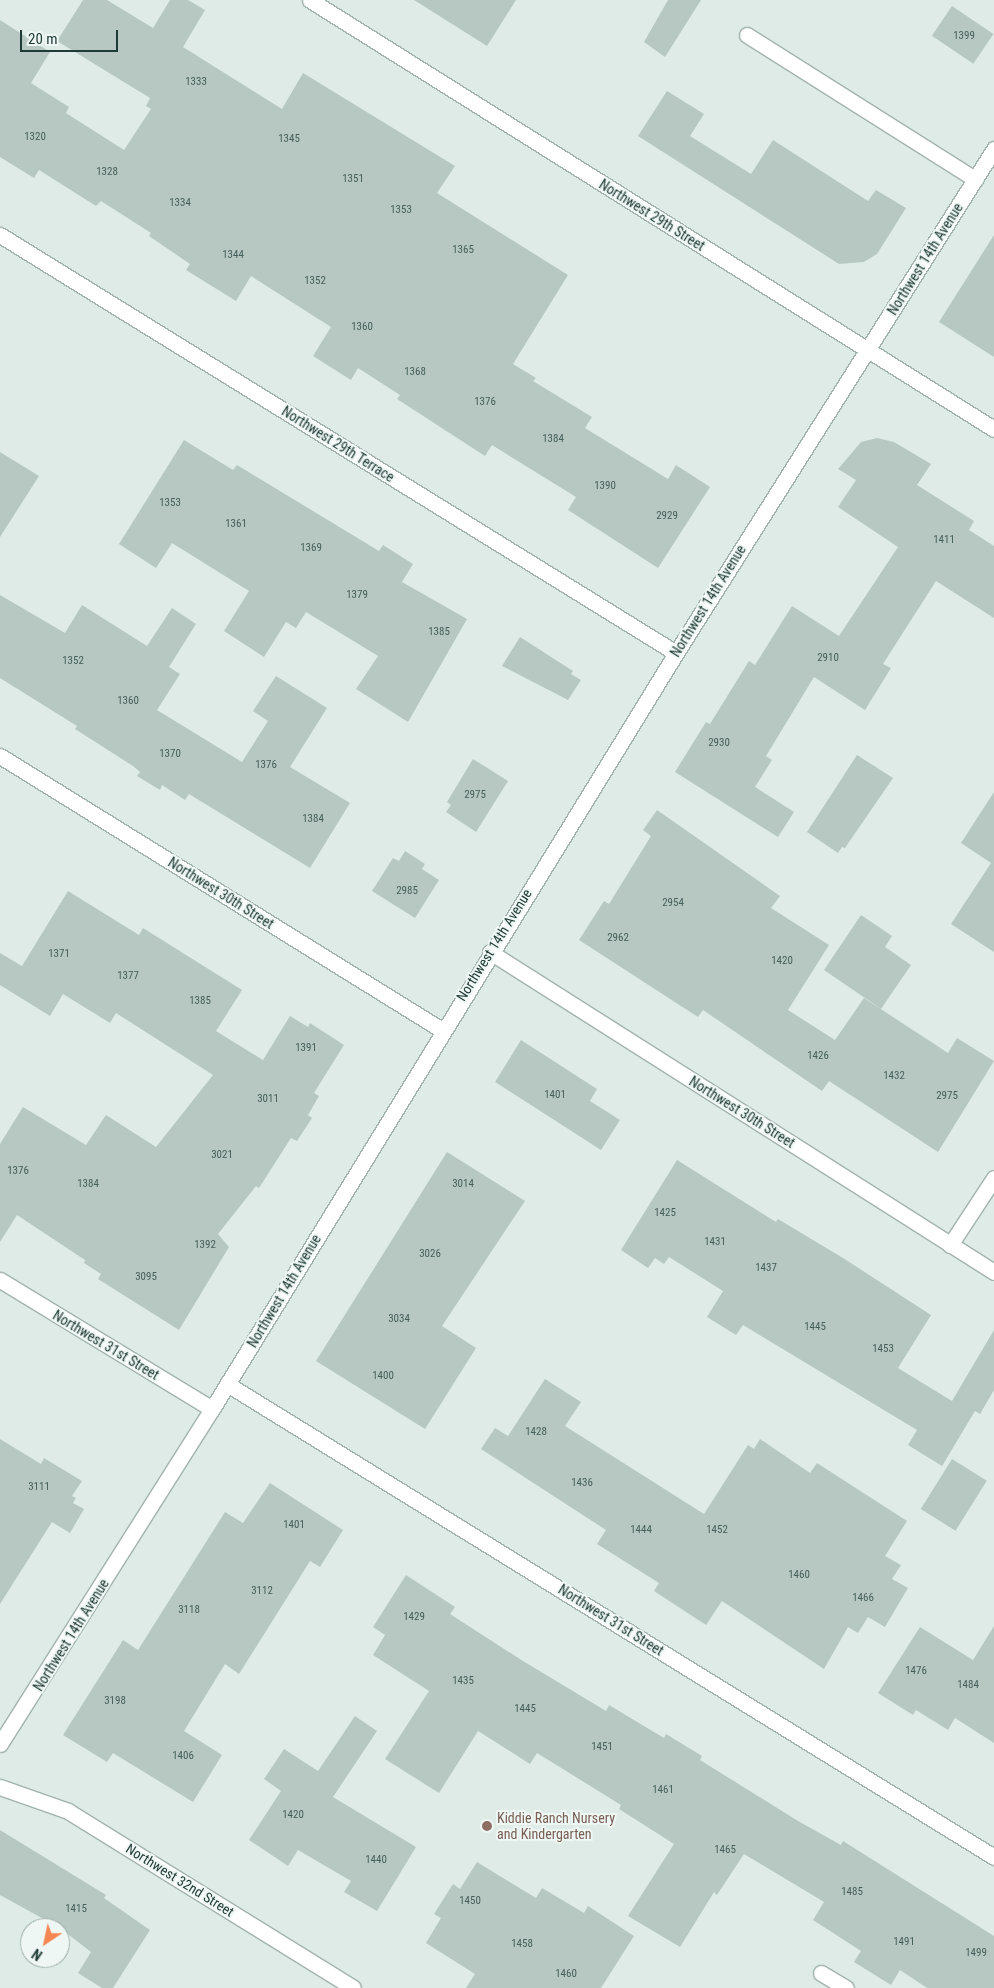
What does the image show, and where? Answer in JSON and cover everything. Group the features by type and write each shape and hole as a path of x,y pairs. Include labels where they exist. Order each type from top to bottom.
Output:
{"street":[{"name":"Northwest 29th Street","path":"310,0 994,430"},
{"path":"747,35 975,179"},
{"name":"Northwest 14th Avenue","path":"0,1744 212,1409 442,1030 676,653 994,149"},
{"name":"Northwest 29th Terrace","path":"0,235 676,653"},
{"name":"Northwest 30th Street","path":"0,756 442,1030"},
{"name":"Northwest 30th Street","path":"490,952 994,1272"},
{"path":"950,1245 994,1178"},
{"name":"Northwest 31st Street","path":"0,1280 212,1409"},
{"name":"Northwest 31st Street","path":"227,1384 994,1857"},
{"name":"Northwest 32nd Street","path":"0,1787 68,1811 353,1988"},
{"path":"821,1973 846,1988"}],"building":[{"path":"83,0 107,0 153,28 170,0 188,0 205,10 183,47 282,109 303,73 455,166 437,193 568,275 513,364 536,378 533,381 592,417 585,428 668,479 676,465 710,487 658,568 568,510 576,497 492,445 485,456 397,399 400,395 358,368 351,380 313,356 331,327 251,276 236,301 186,270 190,264 149,236 151,233 101,201 96,206 39,170 34,178 0,157 0,20 50,52 31,83 69,107 66,113 124,150 151,109 146,106 150,98 57,41"},
{"path":"414,0 516,0 487,46"},
{"path":"668,0 701,0 665,57 644,42"},
{"path":"952,6 993,34 973,64 932,36"},
{"path":"667,91 704,114 690,136 751,174 773,140 868,201 876,190 906,208 877,254 864,262 839,264 638,136"},
{"path":"994,235 994,357 939,322"},
{"path":"877,438 894,442 931,464 917,485 974,521 969,530 994,546 994,618 936,581 883,664 891,668 865,710 814,677 766,756 772,760 755,787 794,812 778,837 675,772 706,722 710,724 749,661 755,665 792,606 839,636 898,547 838,507 856,480 838,469 861,442"},
{"path":"184,440 233,470 237,465 379,551 383,545 413,564 402,582 467,619 408,722 356,689 378,656 306,612 296,628 286,622 264,657 224,631 249,591 172,543 156,568 119,544"},
{"path":"0,452 39,476 0,537"},
{"path":"0,595 65,633 82,605 147,646 172,608 196,624 169,667 180,674 157,710 242,762 268,721 253,711 276,676 327,708 290,767 350,803 310,868 189,794 185,800 162,785 160,790 137,776 140,772 133,766 75,729 77,726 0,678"},
{"path":"520,637 573,671 571,674 581,680 568,700 502,666"},
{"path":"857,755 893,778 845,848 842,847 838,853 807,832"},
{"path":"473,759 508,781 476,832 446,812 451,805 447,802"},
{"path":"994,792 994,952 951,924 991,863 961,843"},
{"path":"657,810 780,896 771,908 829,945 788,1010 835,1040 864,998 948,1053 957,1038 994,1061 938,1152 829,1081 822,1091 703,1010 698,1017 579,940 604,901 609,904 651,836 643,830"},
{"path":"405,851 425,864 422,869 439,880 415,918 372,891 393,858 399,861"},
{"path":"68,891 139,935 143,928 242,990 216,1031 263,1060 290,1016 308,1027 310,1023 344,1045 314,1093 319,1096 308,1115 312,1118 297,1141 291,1138 259,1188 256,1186 218,1234 229,1247 179,1330 98,1279 101,1274 84,1263 85,1260 17,1215 0,1242 0,1144 23,1107 86,1145 106,1115 156,1147 213,1075 116,1013 110,1023 63,994 50,1016 0,985 0,953 22,966"},
{"path":"861,915 892,936 885,947 911,965 881,1009 824,970"},
{"path":"521,1040 597,1089 590,1101 620,1120 601,1150 495,1082"},
{"path":"447,1152 525,1201 442,1326 476,1348 425,1429 316,1361"},
{"path":"677,1160 776,1222 778,1219 843,1258 931,1315 898,1368 952,1401 994,1330 994,1390 980,1414 975,1411 942,1466 908,1445 917,1430 743,1325 736,1335 707,1317 723,1291 669,1257 664,1264 655,1258 648,1268 621,1250"},
{"path":"545,1379 581,1402 565,1426 704,1514 748,1445 754,1449 760,1439 810,1473 817,1463 907,1521 885,1556 901,1565 892,1579 908,1588 885,1627 868,1617 858,1633 848,1627 824,1669 722,1601 706,1625 654,1591 659,1583 597,1544 606,1530 481,1449 495,1428 508,1436"},
{"path":"0,1439 41,1464 44,1458 82,1481 72,1496 76,1498 73,1503 84,1509 70,1533 52,1522 0,1604"},
{"path":"952,1459 987,1481 956,1531 921,1509"},
{"path":"270,1483 343,1530 320,1567 310,1561 239,1674 225,1664 184,1731 222,1755 193,1802 113,1753 107,1762 63,1735 123,1640 138,1650 225,1512 243,1523"},
{"path":"406,1575 455,1607 450,1614 523,1661 606,1711 609,1705 664,1738 666,1734 702,1756 700,1760 798,1821 841,1845 843,1841 994,1936 994,1988 927,1988 900,1970 891,1985 854,1962 861,1951 813,1920 824,1902 744,1854 717,1895 714,1892 680,1947 628,1916 674,1844 619,1809 621,1805 537,1753 530,1764 478,1731 439,1793 385,1759 429,1691 373,1655 385,1635 373,1627"},
{"path":"994,1626 994,1743 955,1718 948,1730 916,1710 913,1715 878,1693 920,1627 973,1660"},
{"path":"355,1716 377,1731 333,1797 416,1847 377,1911 344,1892 351,1881 298,1850 288,1866 249,1840 281,1791 264,1779 284,1749 318,1771"},
{"path":"0,1830 106,1895 104,1898 150,1930 113,1988 102,1988 78,1973 91,1952 70,1936 70,1918 42,1918 0,1895"},
{"path":"477,1862 536,1898 542,1888 584,1913 588,1906 634,1936 601,1988 466,1988 475,1974 426,1943 441,1918 434,1914 453,1884 460,1889"}],"place":[{"name":"Kiddie Ranch Nursery and Kindergarten","path":"487,1826"}]}
